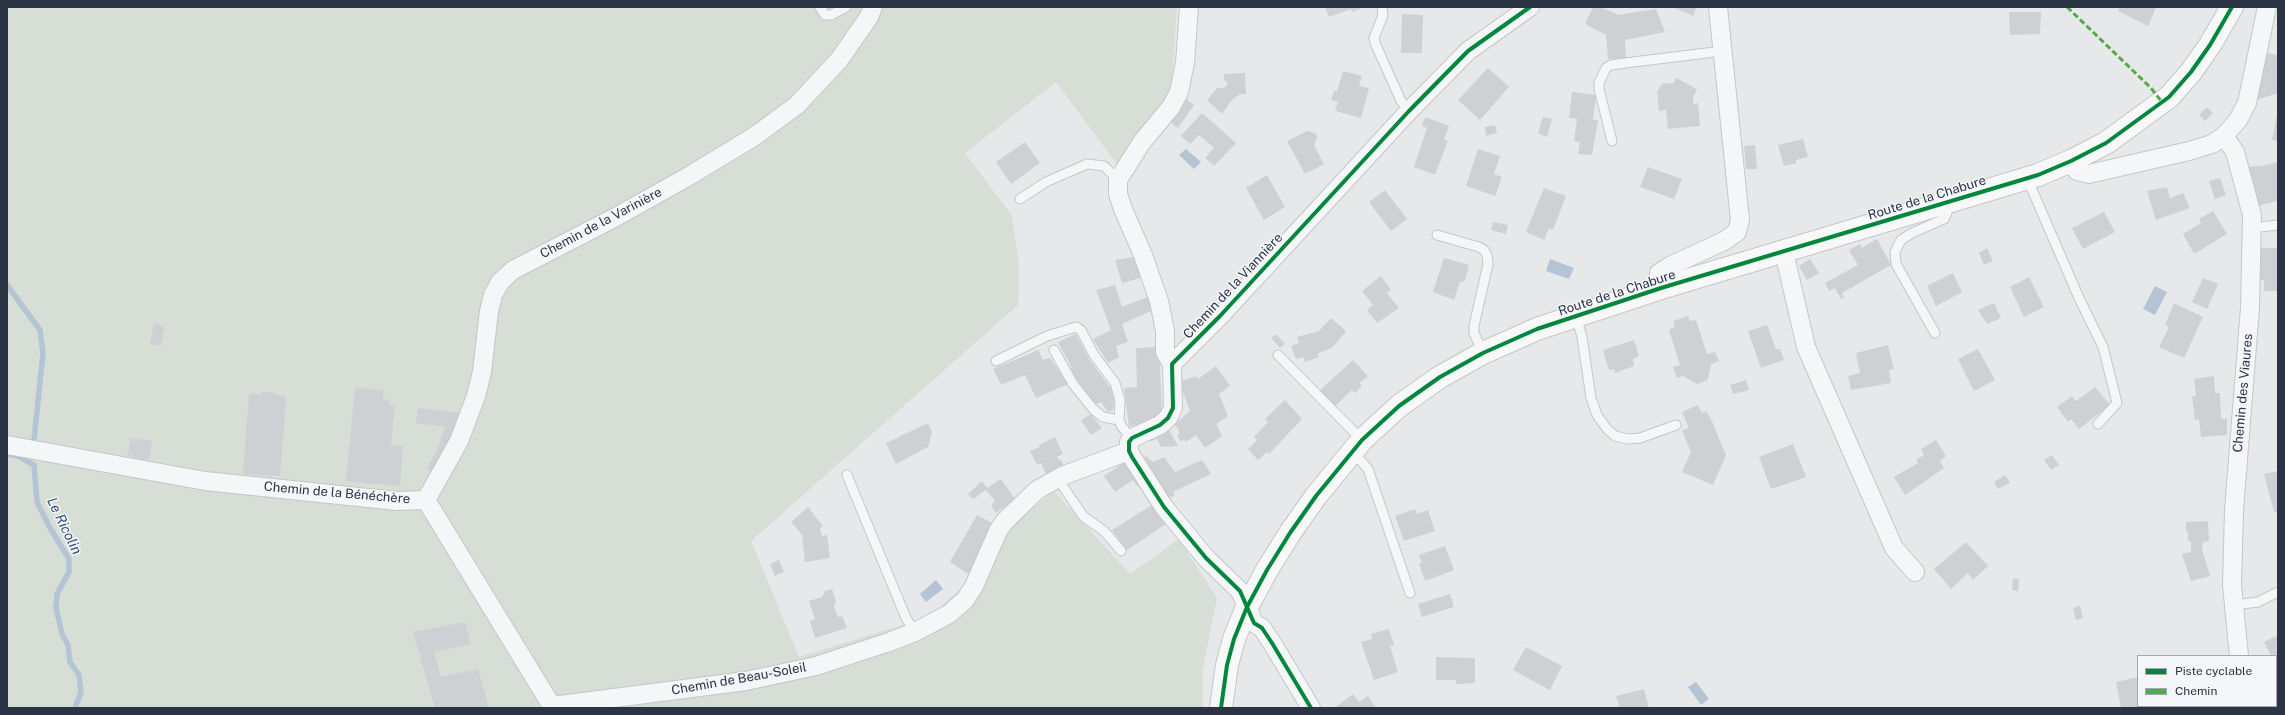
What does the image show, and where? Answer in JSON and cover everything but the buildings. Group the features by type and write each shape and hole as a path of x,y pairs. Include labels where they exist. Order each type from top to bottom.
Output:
{"main road":[{"name":"Route de la Chabure","path":"1221,708 1227,665 1234,638 1247,607 1266,570 1290,533 1316,496 1357,446 1399,406 1440,377 1483,353 1537,329 1661,288 2027,178 2071,161 2106,143 2169,96 2191,72 2232,7"}],"street":[{"path":"1189,7 1185,63 1179,92 1171,107 1142,142 1118,180 1118,194 1143,255 1158,301 1165,331 1165,352 1172,364 1173,408 1168,418 1160,425 1130,444 1173,519 1206,558 1240,591 1254,623 1262,628 1311,708"},
{"name":"Chemin de la Viannière","path":"1172,364 1220,316 1409,111 1468,51 1530,7"},
{"path":"1661,288 1659,273 1724,241 1737,232 1740,220 1718,7"},
{"path":"2071,161 2077,171 2089,174 2189,151 2212,144 2224,136 2238,120 2247,103 2271,30 2267,7"},
{"name":"Chemin de la Varinière","path":"426,500 459,441 476,396 482,372 489,311 493,296 500,282 513,270 662,191 761,132 797,105 838,60 876,8"},
{"name":"Chemin des Viaures","path":"2224,136 2235,152 2248,194 2252,228 2250,308 2234,510 2232,585 2239,655"},
{"path":"1784,252 1806,347 1894,548 1915,572"},
{"name":"Chemin de Beau-Soleil","path":"553,707 746,681 816,666 915,632 949,614 965,600 974,586 998,531 1004,522 1037,490 1130,444"},
{"name":"Chemin de la Bénéchère","path":"7,445 205,480 397,501 426,500 553,707"}],"lane":[{"path":"820,7 825,15 831,15 846,7"},
{"path":"1382,7 1383,15 1374,38 1375,43 1401,101 1409,111"},
{"path":"1612,141 1599,89 1599,83 1606,68 1611,65 1723,51"},
{"path":"1020,199 1046,182 1087,164 1104,166 1118,180"},
{"path":"2027,178 2078,298 2103,347 2117,404 2098,424"},
{"path":"1935,333 1896,264 1895,252 1898,245 1906,237 1947,217 1944,204"},
{"path":"2252,228 2278,225"},
{"path":"1437,235 1479,246 1487,255 1488,264 1474,326 1474,333 1483,353"},
{"path":"1576,316 1582,336 1591,398 1597,415 1607,429 1615,436 1628,439 1640,438 1676,425"},
{"path":"996,361 1038,339 1071,327 1076,327 1081,330 1094,355 1115,383 1120,400 1119,420 1130,444"},
{"path":"1054,350 1073,384 1093,409 1103,417 1119,420"},
{"path":"1278,355 1357,446 1368,469 1410,593"},
{"path":"847,475 906,618 915,632"},
{"path":"1058,479 1083,516 1105,532 1121,551"},
{"path":"2234,605 2258,602 2278,592"}],"shaded area":[{"path":"7,7 1177,7 1171,94 1119,167 1056,82 965,153 1012,216 1019,266 1018,305 751,541 799,657 928,617 967,584 1011,526 1054,491 1130,574 1179,539 1217,598 1203,668 1203,708 7,708"}],"water":[{"path":"1186,149 1201,162 1194,169 1179,155"},
{"path":"1550,259 1574,268 1569,279 1546,271"},
{"path":"2155,286 2167,292 2155,315 2143,309"},
{"path":"936,580 943,589 926,602 920,594"},
{"path":"1696,682 1709,699 1701,705 1688,687"}],"waterway":[{"name":"Le Ricolin","path":"7,285 40,330 43,353 34,440"},
{"name":"Le Ricolin","path":"7,454 18,456 34,465 37,502 50,528 69,559 69,572 57,594 56,608 62,634 68,645 70,662 79,675 81,692 75,708"}],"marked path":[{"path":"2067,7 2151,88 2162,102"}],"cycle path":[{"path":"1311,708 1262,628 1254,623 1240,591 1206,558 1164,507 1132,457 1129,451 1129,442 1132,438 1160,425 1168,418 1173,408 1172,364 1220,316 1409,111 1468,51 1530,7"},
{"path":"1221,708 1227,665 1234,639 1247,607 1267,570 1290,533 1316,496 1362,440 1399,406 1440,377 1483,353 1537,329 1661,288 2038,175 2071,161 2106,143 2169,97 2191,72 2210,45 2232,7"}]}
